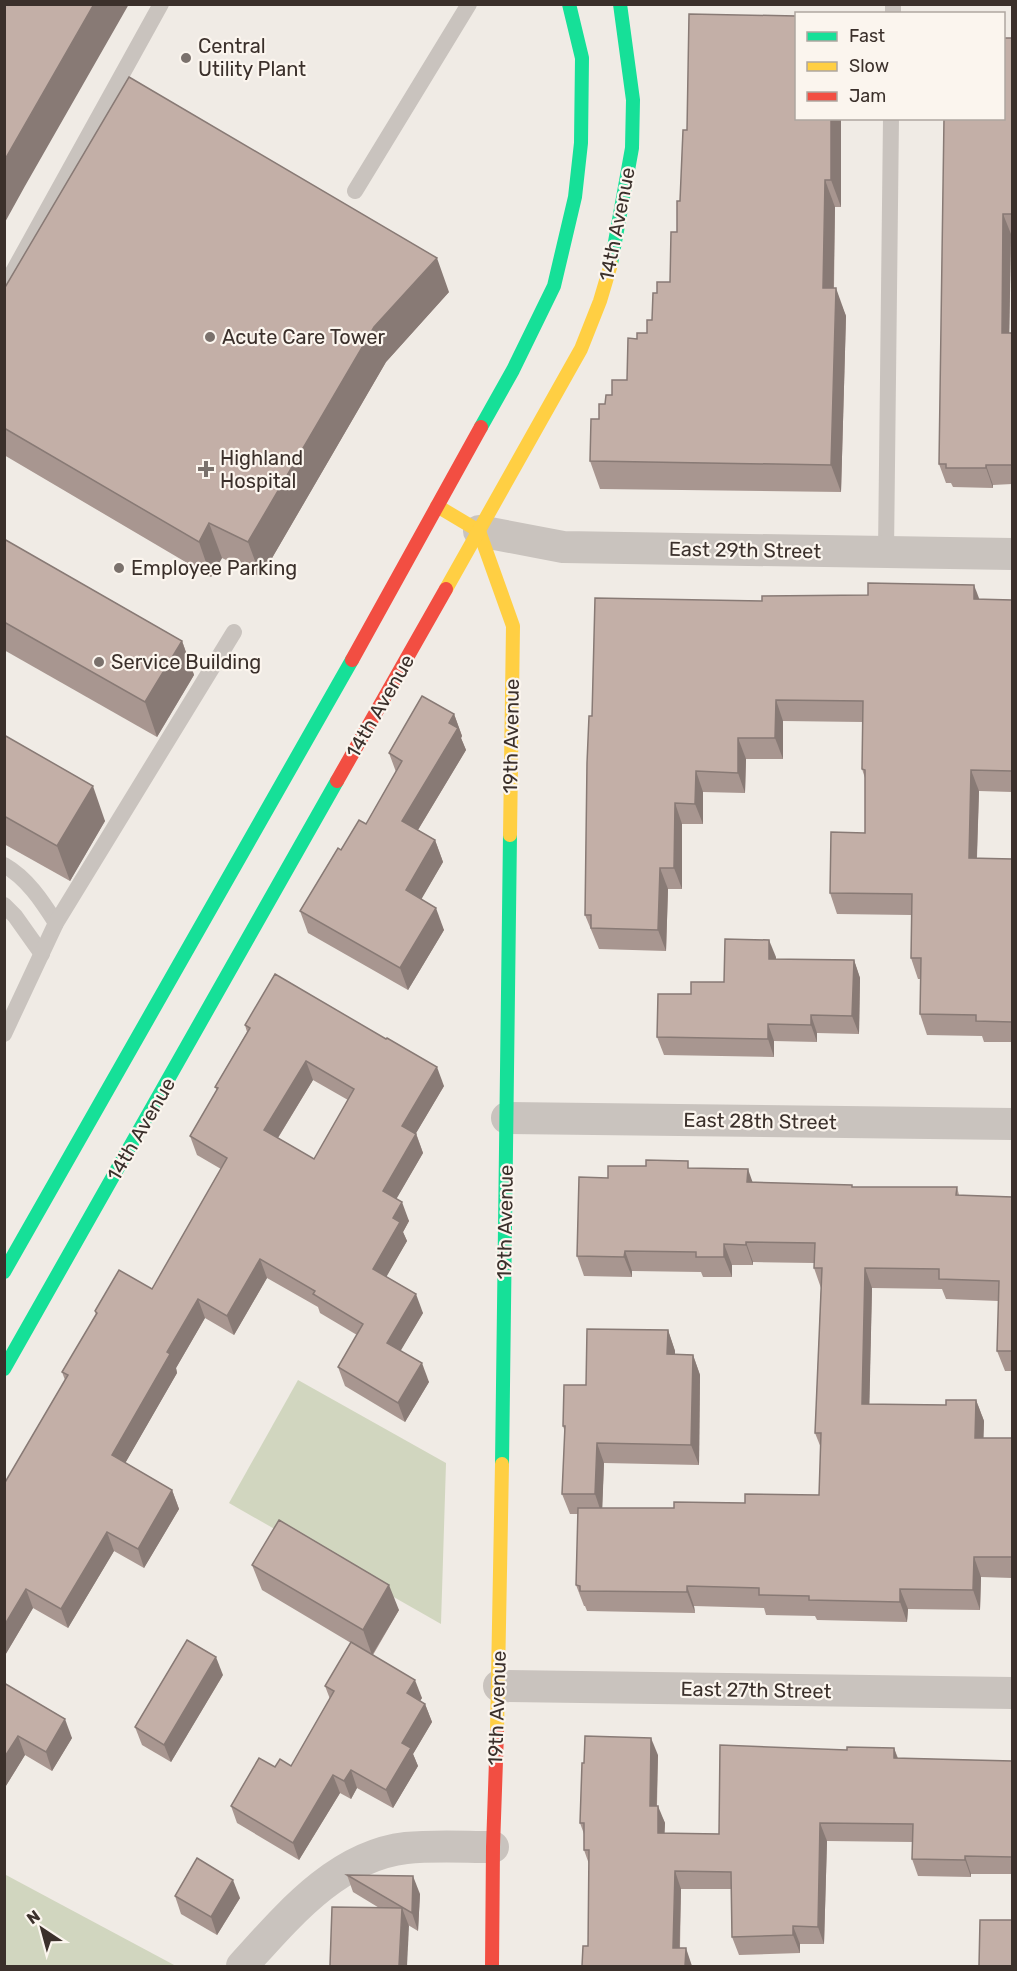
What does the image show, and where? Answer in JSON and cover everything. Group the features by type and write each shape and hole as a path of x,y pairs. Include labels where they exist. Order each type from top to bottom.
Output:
{"main road":[{"path":"4,1272 513,370 554,286 575,196 581,143 582,58 570,4"},
{"name":"14th Avenue","path":"4,1369 581,349 600,301 614,255 632,148 633,100 620,4"},
{"path":"437,506 480,531"},
{"name":"19th Avenue","path":"480,531 513,626 499,1686 493,1847 492,1966"}],"street":[{"name":"East 29th Street","path":"480,531 563,547 1012,554"},
{"name":"East 28th Street","path":"507,1118 1012,1124"},
{"name":"East 27th Street","path":"499,1686 1012,1693"},
{"path":"242,1966 281,1924 335,1875 368,1858 405,1848 493,1847"}],"lane":[{"path":"4,288 161,4"},
{"path":"355,191 469,4"},
{"path":"886,552 891,120"},
{"path":"4,1034 56,922 234,632"},
{"path":"4,865 16,872 38,896 56,922"},
{"path":"4,905 15,916 42,954"}],"green space":[{"path":"298,1380 446,1463 441,1624 229,1503"},
{"path":"6,1875 176,1966 5,1966"}],"building":[{"path":"4,4 94,4 4,161"},
{"path":"689,14 795,16 795,120 831,120 831,180 825,180 823,288 836,288 831,465 590,461 591,419 599,419 599,404 605,404 606,395 612,395 612,380 627,380 628,338 637,339 637,333 647,333 647,320 652,320 653,293 657,293 657,282 670,282 671,232 677,232 677,201 680,201 683,130 687,130"},
{"path":"1005,38 1012,38 1012,214 1003,214 1002,333 1012,333 1012,465 986,465 986,468 946,468 946,464 939,464 944,120 1005,120"},
{"name":"Acute Care Tower","path":"129,77 437,258 374,327 248,542 209,523 199,542 4,428 4,289"},
{"path":"4,539 182,641 145,702 4,622"},
{"path":"868,583 974,585 974,599 1012,600 1012,771 971,770 969,858 1012,859 1012,1022 976,1021 976,1015 920,1014 921,958 911,958 912,894 830,893 831,832 865,833 865,770 862,769 863,701 776,700 775,738 738,738 738,773 696,771 695,804 675,803 674,868 660,868 658,930 591,928 591,915 585,915 587,763 589,716 592,716 595,598 762,601 762,596 868,595"},
{"path":"422,696 454,714 449,723 458,728 402,821 435,840 406,890 436,908 400,968 300,911 338,848 341,850 359,820 366,824 402,761 389,753"},
{"path":"4,735 93,786 57,846 4,816"},
{"path":"725,939 769,940 769,959 854,960 852,1016 811,1015 811,1025 768,1024 768,1039 657,1037 658,994 691,994 691,982 724,982"},
{"path":"275,974 437,1067 402,1126 416,1134 383,1191 402,1202 393,1218 400,1222 373,1269 416,1294 387,1343 422,1363 398,1403 338,1367 363,1324 313,1294 315,1291 260,1259 227,1316 198,1299 167,1352 170,1354 112,1455 172,1490 138,1549 107,1532 61,1609 26,1589 4,1626 4,1484 68,1375 62,1372 119,1270 152,1289 227,1158 190,1136 218,1088 215,1087 250,1028 245,1025","holes":["306,1061 354,1089 314,1159 264,1130"]},
{"path":"646,1160 688,1161 688,1168 748,1169 747,1182 852,1185 852,1187 957,1187 956,1195 1012,1197 1012,1351 997,1351 999,1281 939,1279 939,1269 865,1268 862,1404 946,1405 946,1400 976,1400 975,1438 1012,1438 1012,1557 974,1557 973,1590 900,1589 900,1602 809,1600 809,1596 759,1595 759,1588 687,1586 687,1592 580,1591 580,1586 576,1585 578,1508 674,1508 674,1502 745,1503 745,1494 819,1495 821,1433 815,1433 822,1268 814,1268 815,1243 724,1244 724,1257 696,1257 696,1252 625,1251 624,1257 577,1256 579,1177 608,1178 608,1166 646,1166"},
{"path":"587,1329 668,1330 667,1354 693,1355 691,1445 597,1443 595,1494 562,1494 564,1385 586,1385"},
{"path":"279,1520 389,1585 363,1630 252,1565"},
{"path":"187,1640 216,1657 164,1745 135,1727"},
{"path":"351,1642 415,1680 407,1693 425,1704 402,1743 411,1748 386,1790 351,1770 344,1781 333,1775 293,1843 231,1806 259,1758 275,1767 280,1759 291,1766 334,1691 325,1686"},
{"path":"4,1683 65,1719 46,1752 18,1736 4,1758"},
{"path":"585,1736 651,1738 650,1806 658,1806 658,1833 719,1834 720,1745 847,1750 847,1747 894,1748 894,1758 1012,1761 1012,1857 965,1856 965,1860 912,1859 913,1824 820,1823 818,1927 793,1926 793,1935 732,1937 731,1872 675,1871 673,1948 686,1948 685,1966 582,1966 583,1946 588,1946 589,1850 584,1850 584,1823 580,1823"},
{"path":"197,1858 233,1880 211,1917 175,1896"},
{"path":"347,1875 413,1876 412,1913"},
{"path":"332,1907 402,1908 399,1966 330,1966"},
{"path":"980,1920 1012,1920 1012,1966 979,1966"}],"traffic: fast":[{"path":"481,427 513,370 554,286 575,197 581,143 582,58 569,4"},
{"path":"611,264 632,148 633,100 620,4"},
{"path":"4,1272 352,660"},
{"path":"4,1369 337,781"},
{"path":"502,1464 510,835"}],"traffic: slow":[{"path":"446,589 581,349 600,301 611,264"},
{"path":"437,506 479,531 513,626 510,835"},
{"path":"497,1732 502,1464"}],"traffic: jam":[{"path":"352,660 481,427"},
{"path":"337,781 446,589"},
{"path":"492,1966 497,1732"}],"place":[{"name":"Central Utility Plant","path":"186,58"},
{"name":"Acute Care Tower","path":"210,337"},
{"name":"Highland Hospital","path":"206,469"},
{"name":"Employee Parking","path":"119,568"},
{"name":"Service Building","path":"99,662"}]}
